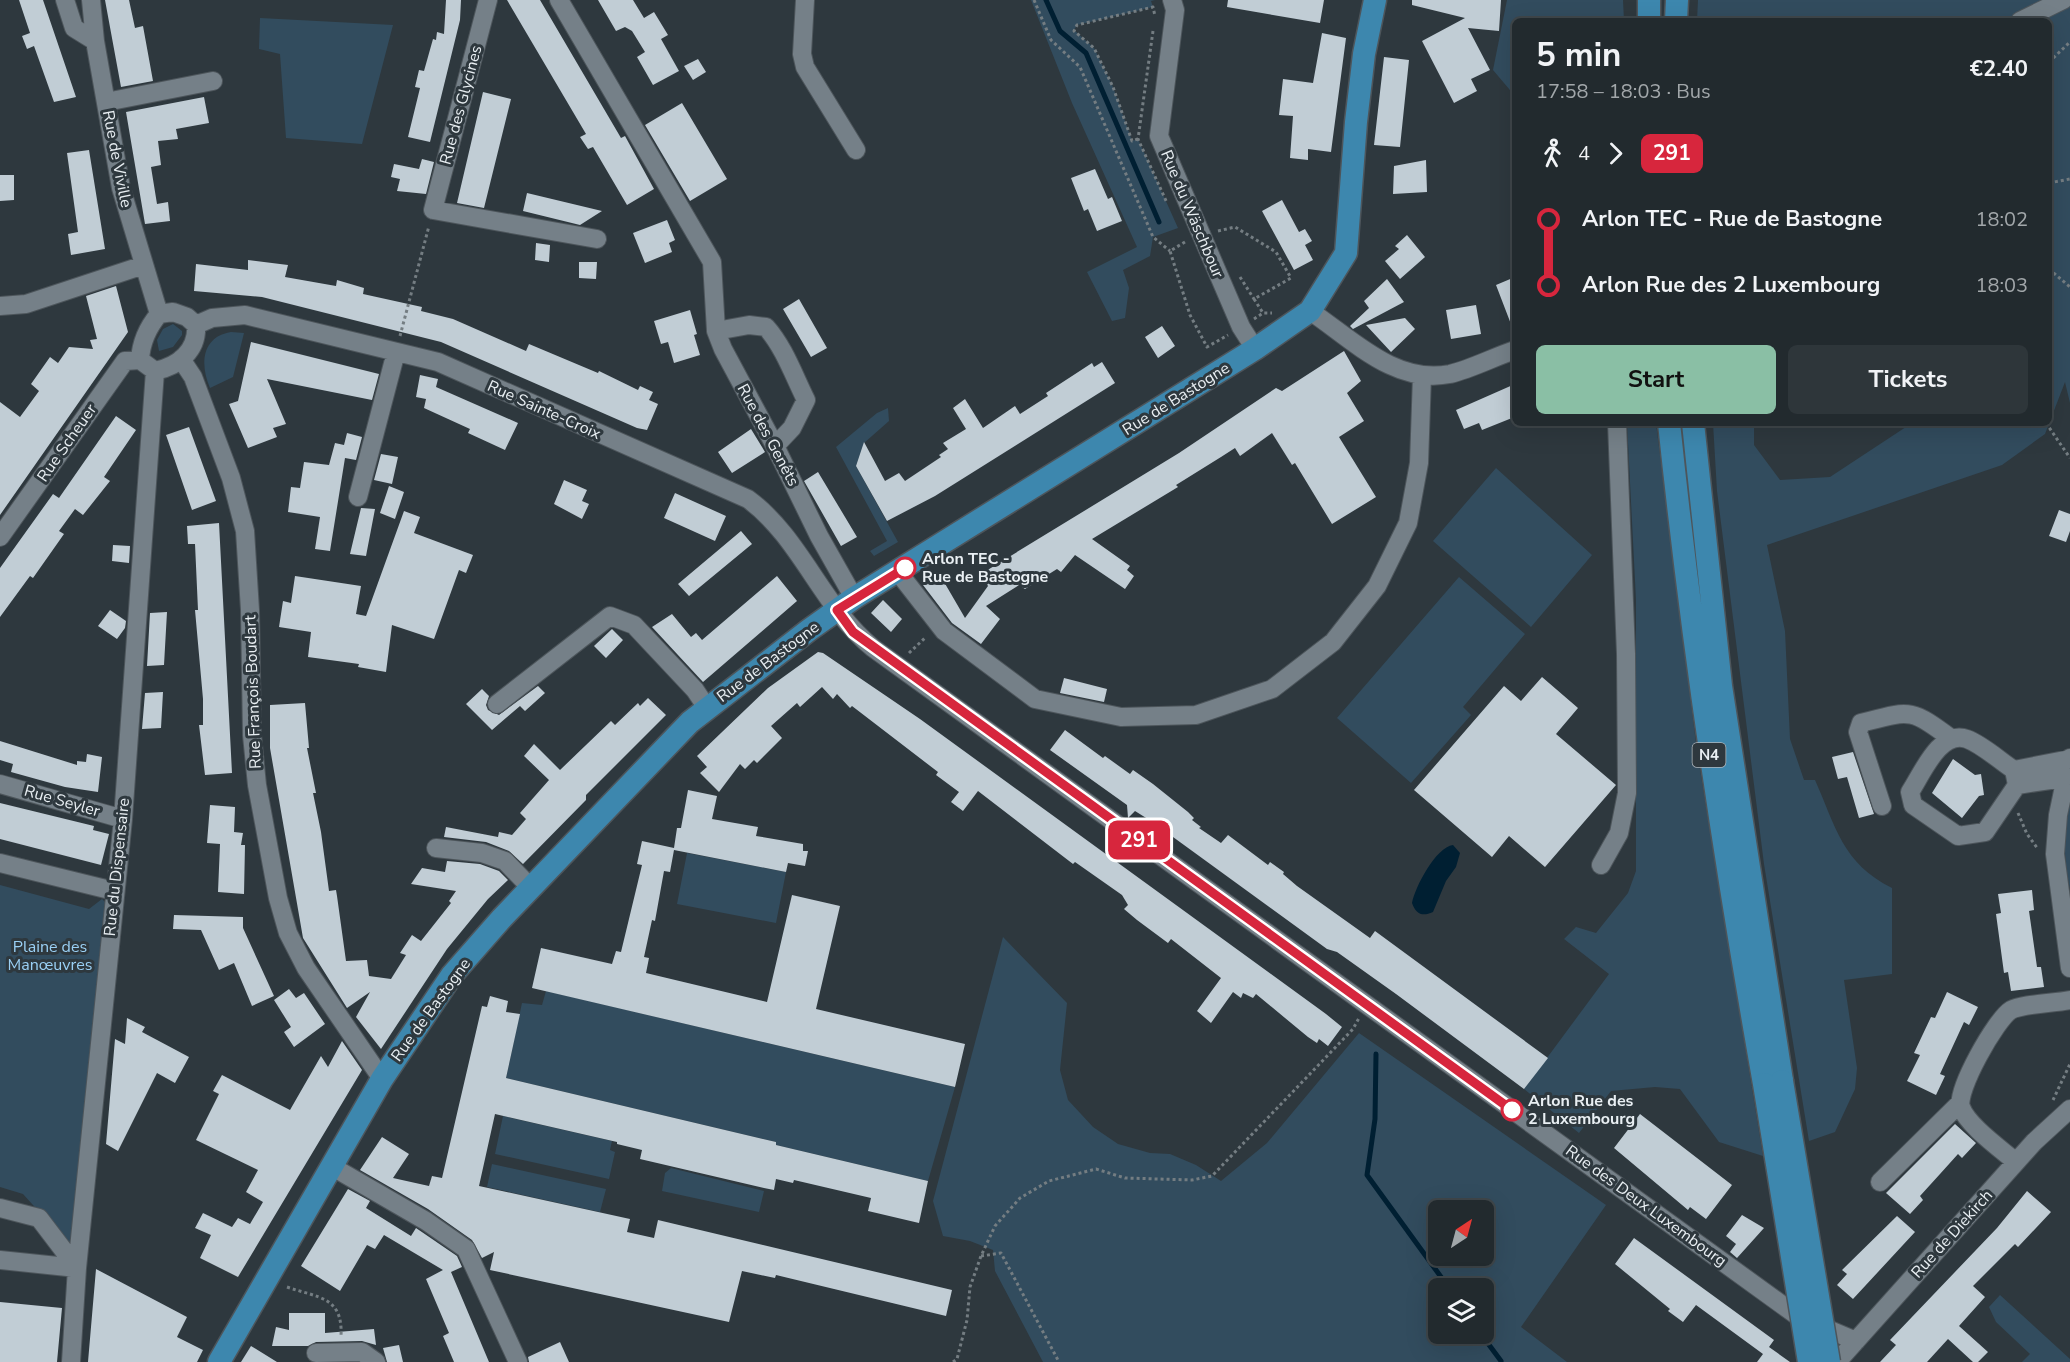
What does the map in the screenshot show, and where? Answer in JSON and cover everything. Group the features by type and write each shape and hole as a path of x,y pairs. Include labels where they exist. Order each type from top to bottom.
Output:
{"main road":[{"name":"Rue de Bastogne","path":"219,1362 382,1079 452,975 531,888 690,722 846,604 1255,349 1310,311 1346,253 1356,122 1364,54 1375,0"},
{"path":"1649,0 1649,18"},
{"path":"1676,18 1677,0"},
{"name":"N4","path":"1669,426 1684,573 1718,818 1829,1362"},
{"name":"N4","path":"1693,426 1721,686 1809,1362"}],"street":[{"name":"Rue des Glycines","path":"433,210 488,0"},
{"name":"Rue des Genêts","path":"559,0 712,262 716,331 819,536 846,604"},
{"path":"805,0 802,54 805,67 856,150"},
{"name":"Rue du Wäschbour","path":"1172,0 1175,10 1159,136 1193,240 1255,349"},
{"path":"2026,18 2063,0"},
{"path":"66,4 75,15 92,8"},
{"path":"66,4 74,28 95,41"},
{"name":"Rue de Viville","path":"92,8 95,41 121,188 159,314"},
{"path":"106,102 213,81"},
{"path":"433,210 597,239"},
{"path":"0,306 26,304 144,265"},
{"path":"1310,311 1371,355 1394,368 1422,376 1450,374 1512,351"},
{"path":"173,312 187,317 196,325 197,337 190,350 181,359 170,368 148,365 141,347 151,324 159,314 173,312"},
{"name":"Rue Sainte-Croix","path":"196,325 212,318 246,315 438,362 748,499 774,524 846,604"},
{"path":"716,331 749,325 766,327 774,336 792,371 806,400 792,428 775,446"},
{"path":"358,497 396,352"},
{"name":"Rue François Boudart","path":"181,359 193,377 227,467 245,531 250,610 252,735 257,785 278,898 288,933 306,968 382,1079"},
{"name":"Rue Scheuer","path":"0,537 125,361 148,365"},
{"name":"Rue du Dispensaire","path":"71,1362 77,1268 123,819 148,365"},
{"path":"898,572 939,625 1035,699 1121,717 1196,715 1272,689 1333,642 1377,586 1408,523 1419,463 1422,376"},
{"path":"1601,865 1619,833 1627,793 1626,654 1617,426"},
{"name":"Rue des Deux Luxembourg","path":"846,604 853,632 897,665 1800,1317 1856,1341"},
{"path":"497,704 610,616 634,625 695,690 707,708"},
{"path":"1882,806 1858,732 1861,723 1898,714 1913,713 1952,739"},
{"path":"2064,778 2016,777 1966,738 1952,739 1942,743 1910,792 1913,805 1958,836 1985,832 2006,801 2016,777 2070,759"},
{"path":"2070,759 2064,778 2058,815 2056,862 2070,968"},
{"name":"Rue Seyler","path":"0,784 123,819"},
{"path":"436,848 482,854 506,861 531,888"},
{"path":"0,863 114,891"},
{"path":"1880,1182 1959,1104 1994,1027 2011,1010 2070,1000"},
{"path":"1959,1104 1965,1115 2016,1162"},
{"name":"Rue de Diekirch","path":"1837,1362 2016,1162 2070,1109"},
{"path":"331,1166 435,1226 466,1249 518,1362"},
{"path":"0,1208 39,1218 77,1268"},
{"path":"0,1260 77,1268"},
{"path":"1800,1317 1817,1362"},
{"path":"316,1353 362,1352 376,1362"}],"path":[{"path":"1034,0 1051,40 1080,67 1153,237 1170,251"},
{"path":"2052,59 2070,42"},
{"path":"2052,182 2070,179"},
{"path":"396,352 433,210"},
{"path":"1193,240 1218,230 1235,227 1276,252 1291,278 1254,299"},
{"path":"1218,230 1222,239"},
{"path":"2052,272 2070,287"},
{"path":"1239,275 1263,313 1280,312 1290,325"},
{"path":"2048,426 2070,458"},
{"path":"897,665 939,625"},
{"path":"2006,801 2017,810 2027,834 2042,855 2056,862"},
{"path":"953,1362 957,1359 967,1320 970,1287 981,1256 994,1226 1020,1198 1049,1180 1096,1170 1125,1178 1192,1180 1212,1176 1353,1029 1366,1005"},
{"path":"981,1256 1000,1253 1059,1362"},
{"path":"287,1287 332,1304 340,1312 339,1352"}],"green space":[{"path":"1031,0 1155,0 1151,1 1153,7 1077,25 1074,30 1094,48 1113,87 1132,141 1138,139 1178,228 1153,237 1150,256 1123,270 1129,288 1125,318 1112,321 1087,272 1137,247 1072,103"},
{"path":"1507,0 1623,0 1624,18 1512,18 1512,92 1493,70"},
{"path":"1698,0 2048,0 2013,18 1697,18"},
{"path":"2070,6 2070,403 2065,382 2052,416 2052,18 2046,18"},
{"path":"260,18 393,25 362,144 286,138 280,54 259,49"},
{"path":"173,324 182,331 182,335 173,347 159,351 157,340 163,329"},
{"path":"231,332 244,333 233,377 210,388 205,370 206,353 214,340"},
{"path":"888,408 889,421 864,443 856,466 898,542 874,556 870,551 887,541 836,447 877,413"},
{"path":"1627,426 1656,426 1697,751 1763,1156 1719,1142 1680,1089 1655,1087 1611,1091 1579,1133 1524,1089 1609,974 1564,939 1576,927 1596,933 1628,893 1636,871 1636,600"},
{"path":"1713,426 1754,426 1754,445 1780,480 1830,477 1907,426 2048,426 2045,434 2002,465 1767,545 1785,631 1790,739 1804,780 1815,780 1835,828 1851,855 1875,878 1892,888 1892,974 1844,980 1857,1068 1855,1089 1835,1132 1809,1141 1764,864 1717,491"},
{"path":"1496,468 1592,555 1531,627 1433,541"},
{"path":"1459,577 1525,634 1463,707 1471,715 1411,783 1337,718"},
{"path":"2070,797 2070,889 2065,843"},
{"path":"687,853 786,872 776,923 677,904"},
{"name":"Plaine des Manœuvres","path":"0,885 89,909 102,899 106,903 70,1246 23,1194 0,1187"},
{"path":"1003,937 1067,1003 1060,1070 1068,1100 1093,1127 1118,1144 1150,1153 1170,1154 1196,1165 1221,1181 1267,1143 1359,1033 1606,1205 1521,1327 1567,1362 1043,1362 995,1271 993,1250 970,1241 943,1236 933,1201"},
{"path":"546,991 955,1087 928,1181 776,1145 776,1142 506,1078 522,1003 542,1005"},
{"path":"503,1116 612,1141 610,1150 615,1152 609,1179 495,1154"},
{"path":"492,1164 606,1189 600,1212 487,1187"},
{"path":"671,1168 764,1191 759,1212 662,1191 665,1173"},
{"path":"2000,1295 2070,1359 2070,1362 2022,1362 2030,1354 1996,1322 1989,1307"}],"shaded area":[{"path":"1453,845 1460,853 1456,867 1446,881 1433,912 1420,914 1412,903 1417,887 1433,860 1446,847"}],"building":[{"path":"19,0 43,0 76,97 54,102 34,46 27,49 22,36 30,33"},
{"path":"105,0 129,0 135,28 143,26 153,81 121,87"},
{"path":"446,0 461,0 460,20 430,142 408,137 420,88 415,87 419,70 424,71 437,32 444,34"},
{"path":"507,0 540,0 621,138 625,136 654,189 627,205 593,147 588,149 580,137 586,134"},
{"path":"598,0 633,0 644,18 654,12 668,35 661,39 679,71 653,85 637,57 645,52 632,31 625,27 616,31"},
{"path":"1228,0 1324,0 1320,23 1227,7"},
{"path":"1412,0 1501,0 1499,31 1468,28 1490,70 1471,79 1477,91 1454,103 1422,41 1465,18 1412,5"},
{"path":"1322,33 1346,38 1331,152 1308,149 1308,160 1290,158 1293,116 1279,115 1283,79 1313,83"},
{"path":"1384,57 1409,60 1400,147 1374,145"},
{"path":"698,59 706,72 693,80 684,66"},
{"path":"483,92 511,99 484,208 457,203"},
{"path":"204,97 209,123 176,129 178,139 158,141 161,165 151,167 157,204 168,202 170,221 145,224 126,112"},
{"path":"682,103 727,179 690,201 645,125"},
{"path":"89,150 105,249 71,255 68,234 78,232 67,153"},
{"path":"422,159 434,162 426,194 397,191 400,179 391,177 394,164 419,169"},
{"path":"1426,160 1427,192 1393,194 1394,166"},
{"path":"1095,169 1108,199 1112,197 1122,221 1097,231 1088,209 1084,211 1071,178"},
{"path":"0,175 14,175 14,200 0,201"},
{"path":"527,193 602,211 580,225 523,211"},
{"path":"1282,200 1299,232 1305,229 1312,241 1305,245 1313,260 1294,270 1262,211"},
{"path":"667,220 675,240 669,243 672,252 645,263 633,233"},
{"path":"1407,235 1425,257 1400,279 1385,261 1399,249 1395,246"},
{"path":"536,243 550,245 549,262 535,260"},
{"path":"248,260 288,265 285,277 336,286 337,280 364,288 363,294 422,307 421,311 453,319 526,351 529,344 598,373 599,371 638,390 640,386 653,392 649,400 658,404 647,430 637,428 441,342 262,297 194,291 196,264 248,270"},
{"path":"579,262 597,262 596,279 579,278"},
{"path":"1512,278 1512,327 1496,285"},
{"path":"1387,279 1404,302 1353,329 1350,326 1369,308 1364,301"},
{"path":"116,286 128,332 0,515 0,402 20,417 39,391 31,384 50,357 58,363 69,347 93,349 90,340 97,339 86,296"},
{"path":"799,299 827,348 811,357 783,309"},
{"path":"1476,305 1481,334 1451,339 1446,310"},
{"path":"690,310 700,355 674,363 668,342 661,344 654,321"},
{"path":"1405,318 1415,329 1391,352 1366,325"},
{"path":"1162,326 1175,346 1158,358 1145,337"},
{"path":"251,342 379,374 372,400 267,379 286,424 273,428 277,437 248,448 229,404 238,401"},
{"path":"1344,351 1361,381 1347,393 1364,421 1339,437 1376,497 1332,524 1295,463 1292,465 1272,433 1240,456 1235,448 1176,485 1178,487 1092,539 1130,566 1127,570 1134,576 1125,589 1075,555 1061,572 1057,569 1025,589 1019,585 986,606 1000,619 981,644 952,623 923,585 940,575 965,618 988,586 981,574 1179,453 1276,388 1282,391"},
{"path":"1102,362 1115,383 935,496 887,521 856,466 864,442 885,481 899,473 905,481 941,457 939,455 948,449 943,443 966,429 953,408 965,399 983,428 1015,406 1020,414 1048,396 1046,393 1092,363 1094,367"},
{"path":"420,375 438,379 436,387 518,423 505,450 468,433 470,429 424,408 426,399 416,397"},
{"path":"1512,385 1512,411 1510,412 1512,418 1482,430 1479,423 1464,429 1456,410"},
{"path":"116,416 136,430 104,477 110,481 83,515 75,509 59,531 64,534 33,578 30,576 0,617 0,568 53,494 59,498"},
{"path":"189,427 216,501 192,510 166,435"},
{"path":"751,429 765,452 732,473 718,452"},
{"path":"347,433 362,437 356,460 345,458 330,551 315,549 320,517 288,512 291,487 300,488 304,462 329,465 335,443 344,445"},
{"path":"381,454 398,457 392,484 374,480"},
{"path":"818,472 857,537 841,546 804,481"},
{"path":"564,480 587,490 582,501 589,504 582,519 554,504"},
{"path":"389,486 404,492 395,519 380,513"},
{"path":"675,493 726,516 715,541 664,518"},
{"path":"361,508 375,509 366,556 350,554"},
{"path":"2059,510 2070,514 2070,531 2066,542 2049,536"},
{"path":"404,511 420,517 414,533 473,555 466,573 459,570 434,639 392,625 386,672 358,667 359,664 308,657 311,632 279,627 283,601 291,603 295,576 361,586 356,614 366,616"},
{"path":"219,523 232,773 205,775 199,725 203,725 203,699 195,610 198,610 195,544 188,544 187,526"},
{"path":"741,531 752,544 689,596 678,584"},
{"path":"113,545 130,546 129,563 112,561"},
{"path":"777,576 797,601 703,682 652,627 672,614 691,637 696,633 702,640"},
{"path":"883,600 902,619 891,632 871,613"},
{"path":"110,610 126,621 125,628 117,639 98,626"},
{"path":"167,612 164,665 147,666 150,613"},
{"path":"612,629 623,640 606,658 594,646"},
{"path":"818,652 823,653 920,719 1326,1014 1342,1027 1328,1046 1319,1039 1317,1043 1308,1037 1256,994 1253,998 1243,993 1241,998 1233,992 1211,1023 1197,1011 1221,978 1171,939 1168,943 1137,920 1124,909 1128,905 1122,895 1075,862 1073,864 978,791 963,811 951,802 959,792 936,775 938,772 852,706 850,708 837,694 833,699 822,687 800,707 797,703 771,726 782,738 757,763 754,760 745,769 740,764 719,792 700,773 707,767 697,756 768,688"},
{"path":"1542,677 1578,708 1556,734 1616,785 1545,867 1509,836 1492,857 1414,790 1504,686 1521,701"},
{"path":"1064,678 1107,689 1104,702 1060,693"},
{"path":"538,686 545,693 525,711 520,706 492,730 466,704 482,689 489,696 486,705 488,710 499,715"},
{"path":"163,692 161,728 142,729 145,693"},
{"path":"648,698 666,715 586,795 586,800 523,864 509,851 486,842 444,837 446,827 498,837 499,832 512,835 526,819 520,813 549,780 524,756 534,744 560,770 611,721 615,725 638,703 640,706"},
{"path":"305,703 309,748 307,748 316,793 313,793 329,891 336,890 346,961 367,960 369,976 391,979 406,955 400,953 412,935 421,941 451,903 449,901 456,891 411,884 422,868 445,872 447,861 480,864 499,871 508,880 488,899 447,949 381,1049 356,1017 370,992 347,1008 303,938 270,748 270,705"},
{"path":"1065,730 1103,758 1105,756 1130,774 1133,770 1153,784 1188,812 1194,818 1192,820 1201,827 1199,828 1221,843 1228,835 1268,865 1270,862 1284,872 1283,874 1297,886 1370,938 1375,931 1548,1058 1524,1089 1396,994 1337,952 1327,949 1151,821 1135,811 1128,818 1127,805 1050,750"},
{"path":"0,741 77,765 77,761 86,762 87,754 102,757 98,792 65,787 11,772 13,764 0,760"},
{"path":"1853,752 1874,814 1859,818 1847,777 1838,779 1832,757"},
{"path":"1953,759 1975,775 1981,774 1984,795 1979,796 1962,818 1932,793"},
{"path":"688,790 717,796 712,819 758,827 756,836 803,844 803,851 808,851 805,866 788,863 786,872 674,850 670,872 664,871 655,921 652,920 644,957 649,958 646,973 767,1002 792,895 840,906 816,1009 965,1044 955,1087 532,988 541,948 612,964 616,951 621,952 642,865 637,864 642,841 674,848 677,828 681,828"},
{"path":"0,803 94,826 93,830 109,834 101,865 0,839"},
{"path":"210,805 235,807 234,832 243,833 241,845 245,845 244,894 218,892 220,844 207,843"},
{"path":"2032,890 2034,910 2029,911 2037,967 2041,967 2044,987 2011,991 2008,972 2004,973 1996,914 2001,913 1998,894"},
{"path":"174,915 243,917 243,928 274,996 252,1006 234,963 219,970 201,930 173,929"},
{"path":"289,989 296,998 304,993 325,1024 294,1047 284,1032 291,1027 274,1000"},
{"path":"1947,992 1978,1007 1969,1025 1964,1022 1940,1074 1945,1076 1936,1095 1907,1081 1920,1055 1914,1053 1931,1017 1935,1018"},
{"path":"490,996 508,1001 506,1012 520,1014 506,1078 776,1142 776,1145 928,1181 919,1223 868,1211 871,1198 794,1180 793,1183 776,1179 774,1190 764,1188 640,1159 642,1150 617,1144 617,1142 495,1114 479,1186 630,1219 627,1232 654,1238 658,1220 952,1290 946,1316 776,1275 775,1278 742,1271 729,1322 490,1270 494,1252 482,1258 472,1240 428,1209 360,1170 382,1137 409,1154 393,1178 429,1186 432,1176 442,1178 482,1006 487,1007"},
{"path":"127,1018 145,1027 142,1032 189,1057 175,1083 157,1073 118,1151 106,1144 115,1039 125,1044"},
{"path":"342,1041 362,1070 238,1277 200,1258 211,1235 195,1228 203,1213 232,1227 238,1218 250,1224 263,1202 246,1192 258,1170 196,1140 219,1094 213,1091 222,1075 290,1110 321,1056 328,1067"},
{"path":"1640,1114 1732,1185 1706,1219 1690,1207 1688,1210 1614,1148"},
{"path":"1955,1124 1976,1143 1962,1158 1958,1154 1920,1196 1923,1200 1910,1214 1886,1193"},
{"path":"348,1189 370,1201 366,1208 411,1236 416,1228 457,1256 462,1267 451,1272 489,1362 454,1362 443,1336 449,1333 426,1279 443,1270 384,1235 375,1249 367,1245 340,1291 301,1266"},
{"path":"2027,1191 2051,1212 2018,1247 2015,1244 1973,1286 1985,1297 1959,1326 1988,1352 1978,1362 1973,1362 1948,1339 1927,1362 1880,1362 1896,1345 1890,1340 1997,1228"},
{"path":"1742,1215 1764,1228 1737,1258 1730,1252 1736,1244 1726,1236"},
{"path":"1897,1216 1915,1232 1853,1299 1837,1285 1847,1274 1842,1270"},
{"path":"1634,1238 1774,1340 1769,1347 1790,1362 1757,1362 1763,1354 1696,1305 1683,1322 1668,1311 1670,1309 1615,1264"},
{"path":"96,1269 187,1317 177,1337 203,1350 197,1362 88,1362"},
{"path":"0,1302 62,1308 57,1362 0,1362"},
{"path":"289,1313 325,1313 325,1333 374,1329 376,1345 362,1341 316,1342 308,1346 272,1346 276,1327 289,1330"},
{"path":"560,1342 569,1362 529,1362 528,1357"},
{"path":"399,1345 403,1362 387,1362 383,1348"},
{"path":"251,1346 277,1362 241,1362"}],"waterway":[{"path":"1046,0 1060,31 1086,53 1159,222"},
{"path":"1376,1054 1375,1119 1367,1175 1442,1278"},
{"path":"1488,1344 1501,1361"}],"bus line":[{"name":"291","path":"905,568 837,610 853,632 1512,1110"}],"place":[{"name":"Arlon TEC - Rue de Bastogne","path":"905,568"},
{"name":"Arlon Rue des 2 Luxembourg","path":"1512,1110"}]}
